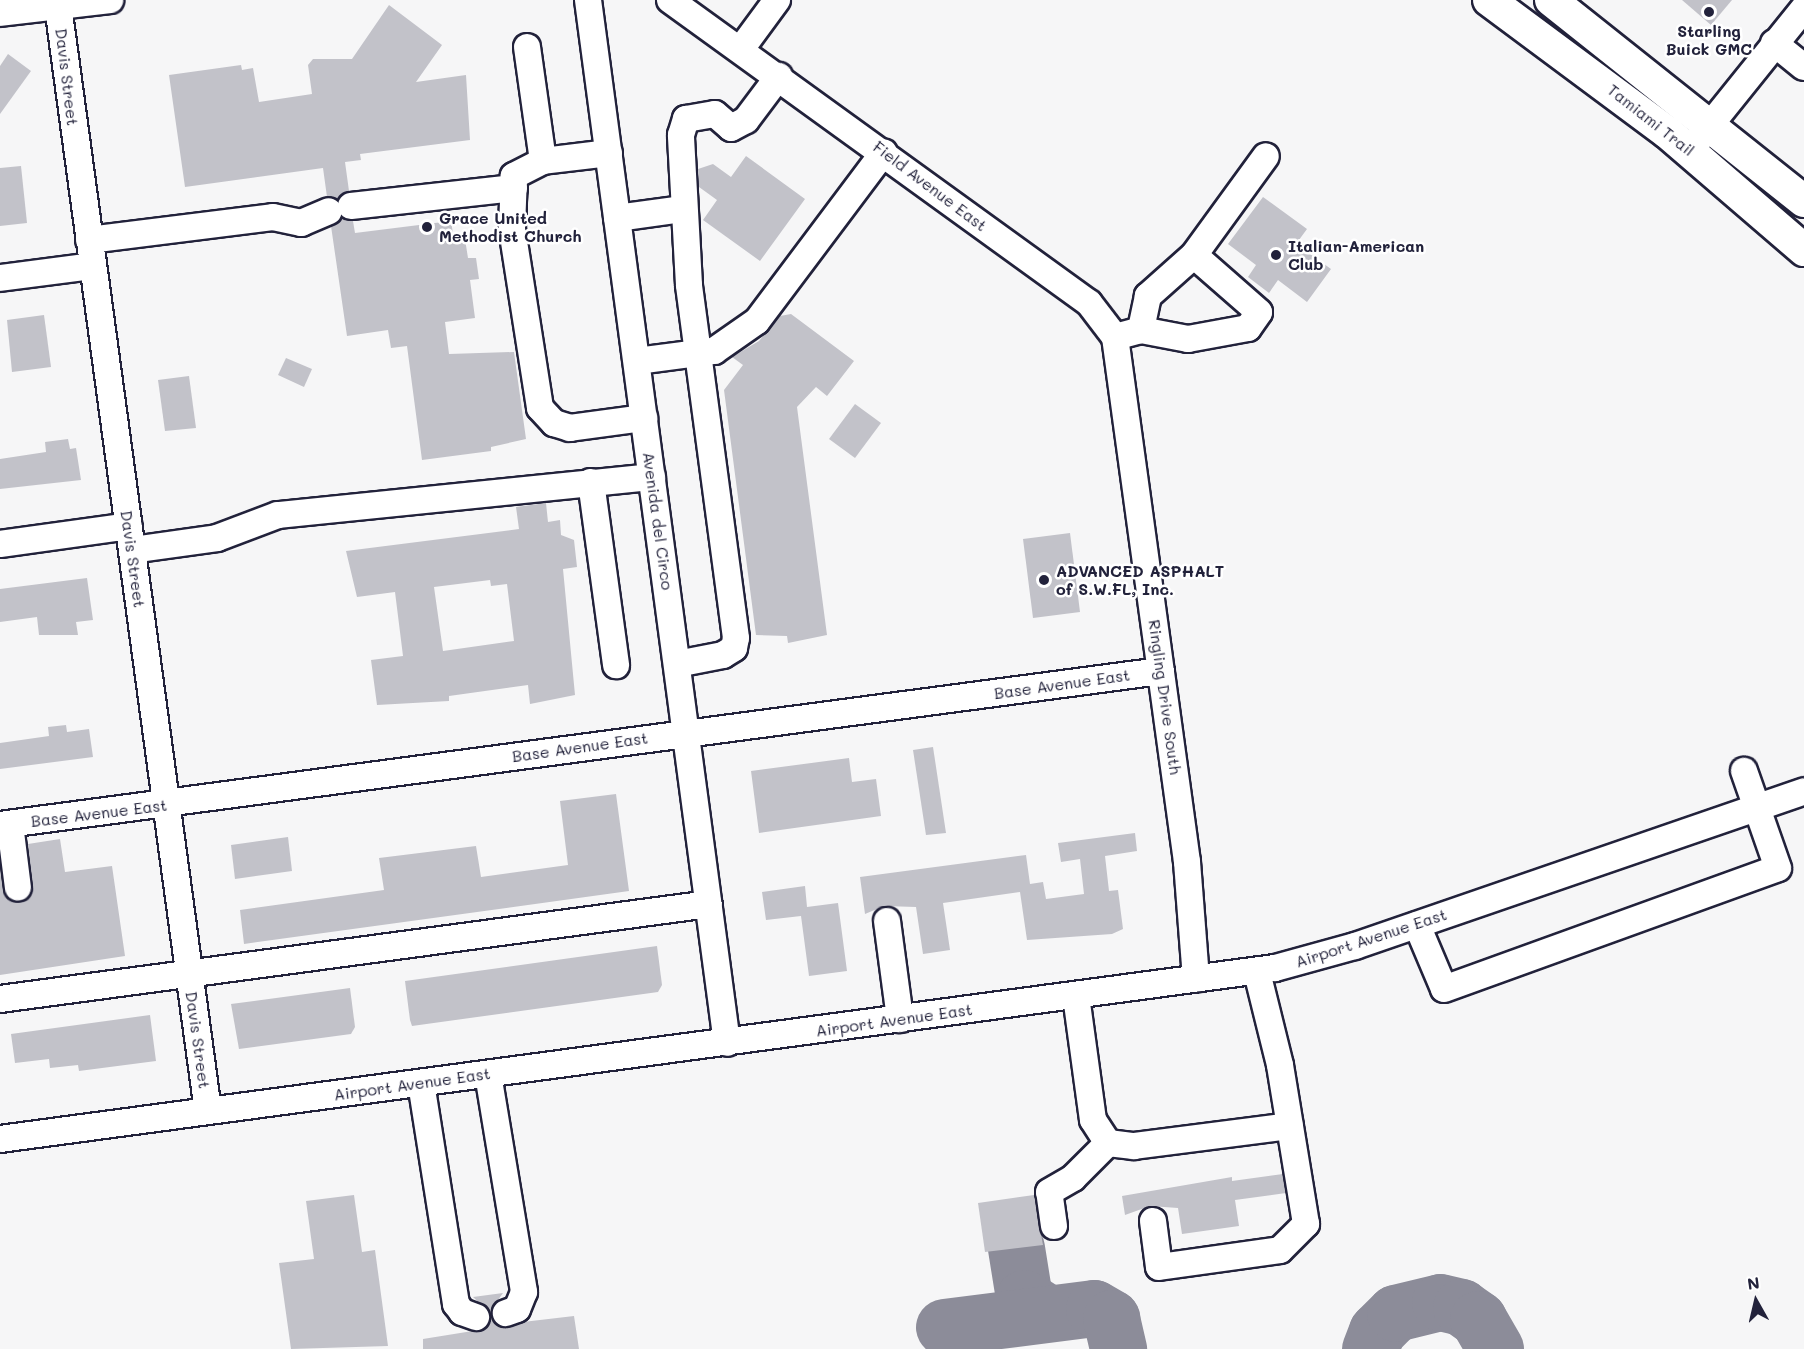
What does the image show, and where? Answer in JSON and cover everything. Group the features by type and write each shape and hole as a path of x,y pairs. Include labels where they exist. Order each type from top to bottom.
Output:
{"main road":[{"name":"Tamiami Trail","path":"1489,0 1540,35 1690,150 1804,250"},
{"path":"1558,2 1712,123 1804,201"}],"street":[{"path":"0,13 101,0"},
{"name":"Avenida del Circo","path":"588,0 727,1043"},
{"name":"Field Avenue East","path":"670,0 779,76 1089,303 1115,337 1128,415"},
{"path":"741,49 777,0"},
{"path":"1540,35 1558,2"},
{"name":"Davis Street","path":"58,6 208,1111"},
{"path":"1690,150 1804,8"},
{"path":"1774,43 1804,67"},
{"path":"527,47 543,161"},
{"path":"677,664 723,655 734,648 736,638 683,209 681,135 686,119 715,114 731,128 746,120 779,76"},
{"path":"637,361 700,353 733,339 777,300 884,152"},
{"path":"609,153 543,161 514,176 512,229 540,408 554,423 570,428 644,418"},
{"path":"1141,330 1148,296 1194,255 1266,156"},
{"path":"89,240 273,216 301,223 340,209 514,188"},
{"path":"618,218 683,209"},
{"path":"1115,337 1141,330 1188,339 1248,328 1259,312 1194,255"},
{"path":"0,278 92,266"},
{"name":"Ringling Drive South","path":"1128,415 1187,862 1196,980"},
{"path":"0,544 130,538 217,538 278,515 652,477"},
{"path":"591,482 616,665"},
{"name":"Base Avenue East","path":"5,825 166,805 686,732 1161,671"},
{"path":"1417,925 1444,989 1778,868 1758,802 1744,771"},
{"name":"Airport Avenue East","path":"0,1139 1257,972 1417,925 1758,802 1804,791"},
{"path":"5,825 18,888"},
{"path":"0,999 708,904"},
{"path":"887,921 900,1019"},
{"path":"1153,1221 1159,1267 1280,1250 1296,1239 1306,1224 1290,1126 1257,972"},
{"path":"1076,996 1093,1120 1108,1143"},
{"path":"488,1074 525,1292 517,1309 506,1313"},
{"path":"421,1083 456,1304 462,1312 476,1317"},
{"path":"1108,1143 1134,1146 1290,1126"},
{"path":"1054,1226 1049,1192 1073,1178 1108,1143"}],"building":[{"name":"Starling Buick GMC","path":"1682,0 1732,0 1711,25"},
{"path":"389,5 442,45 416,82 466,75 470,140 360,154 361,160 345,162 349,191 338,199 327,197 323,168 185,187 169,75 241,65 242,70 253,68 259,102 312,94 308,65 313,59 352,59"},
{"path":"8,54 31,71 0,114 0,66"},
{"path":"746,156 805,199 760,261 703,220 717,200 699,187 698,169 713,164 731,177"},
{"path":"21,166 27,223 0,226 0,168"},
{"name":"Italian-American Club","path":"1263,197 1307,229 1296,244 1331,269 1307,302 1278,280 1269,293 1248,277 1256,265 1228,244"},
{"path":"342,218 353,221 355,233 451,221 454,240 465,239 468,258 476,258 479,279 470,280 475,318 445,322 449,354 514,352 526,439 491,447 491,451 422,460 407,346 391,348 388,330 347,336 331,226"},
{"path":"791,314 854,361 827,396 816,387 797,407 827,635 788,643 787,636 756,635 724,390 743,365 732,357 759,341 780,316"},
{"path":"44,315 51,367 12,372 7,320"},
{"path":"286,358 312,369 304,387 278,375"},
{"path":"189,376 196,428 165,431 158,380"},
{"path":"855,404 881,423 855,458 829,439"},
{"path":"68,439 70,449 76,448 81,480 0,489 0,459 46,452 45,442"},
{"path":"546,503 548,522 560,520 561,535 574,540 577,567 563,569 575,695 530,704 528,685 449,696 449,701 377,705 371,660 403,656 395,592 357,597 346,551 519,529 516,507","holes":["490,580 491,586 507,584 514,641 443,651 434,587"]},
{"path":"1070,533 1080,612 1033,618 1023,539"},
{"path":"87,578 93,620 76,622 78,635 39,635 37,617 0,622 0,589"},
{"path":"66,725 67,732 89,729 93,757 0,769 0,743 49,736 48,727"},
{"path":"933,747 946,833 926,835 913,750"},
{"path":"849,758 852,782 876,779 881,816 759,833 751,771"},
{"path":"616,794 629,891 244,944 240,910 384,890 379,858 476,846 481,877 568,865 560,801"},
{"path":"1135,833 1137,851 1105,856 1109,891 1118,890 1123,929 1112,934 1027,940 1020,892 943,903 950,950 923,954 916,907 884,906 865,914 860,877 1026,855 1030,884 1043,882 1046,899 1084,894 1080,859 1061,862 1058,843"},
{"path":"288,837 292,871 235,879 231,845"},
{"path":"60,839 65,872 112,866 125,956 0,975 0,865 6,897 27,900 33,887 28,844"},
{"path":"805,886 807,907 838,903 847,971 809,976 801,916 766,920 762,892"},
{"path":"657,946 662,985 658,992 412,1026 410,1020 405,981"},
{"path":"350,988 355,1027 351,1034 239,1049 231,1004"},
{"path":"150,1015 156,1061 79,1071 78,1065 50,1068 49,1059 15,1063 11,1034"},
{"path":"1283,1174 1286,1193 1235,1200 1239,1226 1182,1234 1178,1208 1150,1206 1125,1215 1122,1196 1232,1177 1232,1181"},
{"path":"354,1195 362,1252 375,1250 388,1346 291,1349 279,1263 314,1259 306,1201"},
{"path":"1034,1195 1043,1245 985,1252 978,1203"},
{"path":"503,1293 491,1310 497,1325 574,1316 579,1349 423,1349 423,1339 485,1329 491,1314 473,1297"}],"taxiway":[{"path":"1016,1248 1024,1298 1047,1313"},
{"path":"1370,1349 1377,1331 1395,1313 1440,1302 1461,1307 1478,1319 1495,1349"},
{"path":"944,1327 1094,1308 1111,1318 1118,1349"}],"place":[{"name":"Starling Buick GMC","path":"1709,12"},
{"name":"Grace United Methodist Church","path":"427,227"},
{"name":"Italian-American Club","path":"1276,255"},
{"name":"ADVANCED ASPHALT of S.W.FL, Inc.","path":"1044,580"}]}
